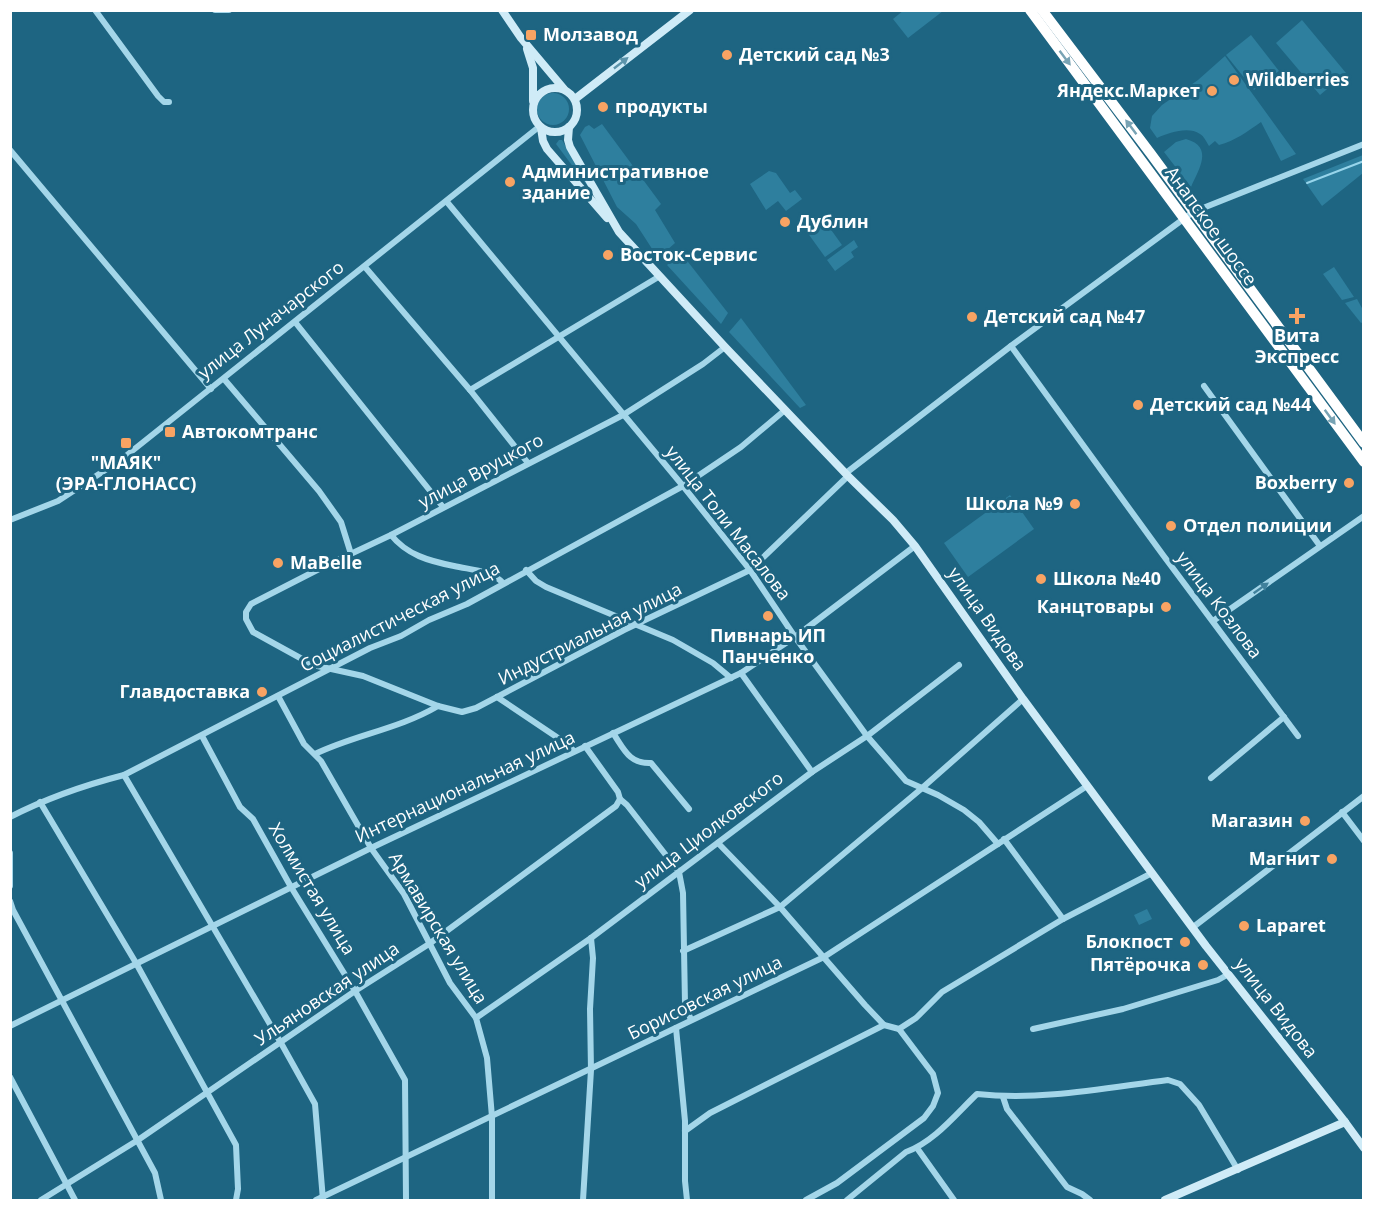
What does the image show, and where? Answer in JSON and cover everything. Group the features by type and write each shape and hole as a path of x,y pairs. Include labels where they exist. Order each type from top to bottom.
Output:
{"highway":[{"name":"Анапское шоссе","path":"1030,10 1364,443"},
{"name":"Анапское шоссе","path":"1042,10 1364,462"}],"street":[{"path":"95,10 158,96 164,102 170,102"},
{"path":"215,10 229,10"},
{"path":"502,10 530,54 533,68 533,117 541,127 547,149 619,232"},
{"path":"574,99 687,13"},
{"path":"521,38 574,99 577,110 576,117 569,127 555,132 541,127"},
{"path":"533,104 545,89 558,87 564,89"},
{"name":"улица Луначарского","path":"10,520 58,501 122,459 541,127"},
{"name":"улица Видова","path":"569,127 570,147 619,232 915,546 1023,699 1227,975 1346,1122 1364,1148"},
{"name":"Индустриальная улица","path":"246,612 246,619 253,632 313,665 363,676 438,706 462,711 476,708 636,625 750,570 847,475 1011,346 1189,215 1364,144"},
{"path":"10,150 211,389"},
{"name":"улица Толи Масалова","path":"447,202 750,570 795,638 867,736 906,781 964,810 998,844"},
{"path":"365,267 470,390 528,463"},
{"path":"470,390 660,276"},
{"path":"295,322 443,507"},
{"name":"улица Козлова","path":"1011,346 1162,555 1298,736"},
{"name":"улица Вруцкого","path":"246,612 251,604 391,535 623,415 703,364 725,347"},
{"path":"224,378 319,491 341,522 351,554"},
{"path":"1204,386 1320,546"},
{"name":"Социалистическая улица","path":"10,817 40,802 92,783 124,775 370,648 467,604 683,486 741,447 785,410"},
{"path":"1213,621 1364,516"},
{"path":"391,535 402,548 411,553 490,574 503,583"},
{"name":"Интернациональная улица","path":"10,1026 371,848 741,673 795,638 915,546"},
{"path":"526,570 536,581 546,587 673,640 713,663 731,678"},
{"name":"улица Циолковского","path":"476,1018 591,938 812,772 867,736 958,665"},
{"path":"741,673 812,772"},
{"name":"Армавирская улица","path":"278,696 304,744 321,761 371,848 404,894 450,983 476,1018 487,1058 492,1117 492,1200"},
{"path":"497,697 574,751"},
{"path":"683,951 780,907 921,789 1023,699"},
{"path":"315,754 330,747 389,729 422,716 438,706"},
{"path":"1211,778 1284,717"},
{"path":"613,733 631,758 639,763 651,763 689,809"},
{"name":"Холмистая улица","path":"202,736 240,807 253,819 291,887 356,991 405,1080 406,1200"},
{"path":"585,746 618,792 620,799 679,872 683,893 685,1004 691,1020"},
{"path":"124,775 315,1104 323,1199"},
{"name":"Борисовская улица","path":"316,1200 323,1199 824,957 1087,786"},
{"path":"1192,928 1364,796"},
{"name":"Ульяновская улица","path":"41,1200 138,1140 429,944 616,806 620,799"},
{"path":"40,802 136,963 236,1144 238,1189 236,1200"},
{"path":"1342,812 1364,841"},
{"path":"1004,839 1064,919"},
{"path":"718,843 780,907 884,1025 899,1029 933,1074 938,1093 933,1106 924,1118 837,1184 806,1200"},
{"path":"10,853 10,886"},
{"path":"899,1029 916,1018 942,992 1064,919 1152,873"},
{"path":"10,901 155,1173 161,1200"},
{"path":"584,1200 591,1070 590,1009 593,958 591,938"},
{"path":"1033,1029 1123,1009 1218,980 1227,975"},
{"path":"685,1131 711,1113 884,1025"},
{"path":"676,1028 685,1131 687,1200"},
{"path":"10,1077 75,1200"},
{"path":"847,1200 906,1152 928,1140 977,1094 1048,1095 1168,1080 1180,1083 1199,1105 1238,1170"},
{"path":"1003,1096 1007,1109 1068,1187 1090,1200"},
{"path":"1164,1200 1346,1122"},
{"path":"917,1148 954,1200"}],"shaded area":[{"path":"904,10 943,11 908,38 893,19"},
{"path":"1302,20 1346,73 1320,95 1276,43"},
{"path":"1251,35 1279,71 1254,90 1226,55"},
{"path":"1225,56 1296,154 1281,161 1261,122 1236,138 1219,145 1215,141 1209,146 1201,135 1184,130 1157,138 1150,128 1152,116 1162,105 1198,80"},
{"path":"553,93 564,98 569,109 564,120 553,125 542,120 537,109 542,98"},
{"path":"602,124 661,204 655,210 675,243 658,258 636,224 617,207 580,135 589,125 594,129"},
{"path":"1186,139 1200,147 1202,153 1200,166 1191,187 1164,152 1176,142"},
{"path":"562,140 598,200 556,144"},
{"path":"1363,155 1363,173 1322,206 1303,179"},
{"path":"769,171 776,173 790,193 795,190 802,199 786,211 778,201 766,210 750,184"},
{"path":"824,220 842,245 825,257 807,232"},
{"path":"854,240 858,247 851,252 854,257 835,271 827,260"},
{"path":"681,253 728,313 721,324 667,265"},
{"path":"1334,267 1354,297 1342,300 1323,274"},
{"path":"1357,299 1363,310 1363,322 1361,323 1345,303"},
{"path":"741,318 806,405 800,408 729,332"},
{"path":"1010,495 1034,529 968,577 944,543"},
{"path":"1147,909 1152,919 1139,925 1134,915"}],"waterway":[{"path":"1307,183 1364,161"}],"place":[{"name":"Молзавод","path":"531,35"},
{"name":"Детский сад №3","path":"727,55"},
{"name":"Wildberries","path":"1234,80"},
{"name":"Яндекс.Маркет","path":"1212,91"},
{"name":"продукты","path":"603,107"},
{"name":"Административное здание","path":"510,182"},
{"name":"Дублин","path":"785,222"},
{"name":"Восток-Сервис","path":"608,255"},
{"name":"Вита Экспресс","path":"1297,316"},
{"name":"Детский сад №47","path":"972,317"},
{"name":"Детский сад №44","path":"1138,405"},
{"name":"Автокомтранс","path":"170,432"},
{"name":"\"МАЯК\" (ЭРА-ГЛОНАСС)","path":"126,443"},
{"name":"Boxberry","path":"1349,483"},
{"name":"Школа №9","path":"1075,504"},
{"name":"Отдел полиции","path":"1171,526"},
{"name":"MaBelle","path":"278,563"},
{"name":"Школа №40","path":"1041,579"},
{"name":"Канцтовары","path":"1166,607"},
{"name":"Пивнарь ИП Панченко","path":"768,616"},
{"name":"Главдоставка","path":"262,692"},
{"name":"Магазин","path":"1305,821"},
{"name":"Магнит","path":"1332,859"},
{"name":"Laparet","path":"1244,926"},
{"name":"Блокпост","path":"1185,942"},
{"name":"Пятёрочка","path":"1203,965"}]}
